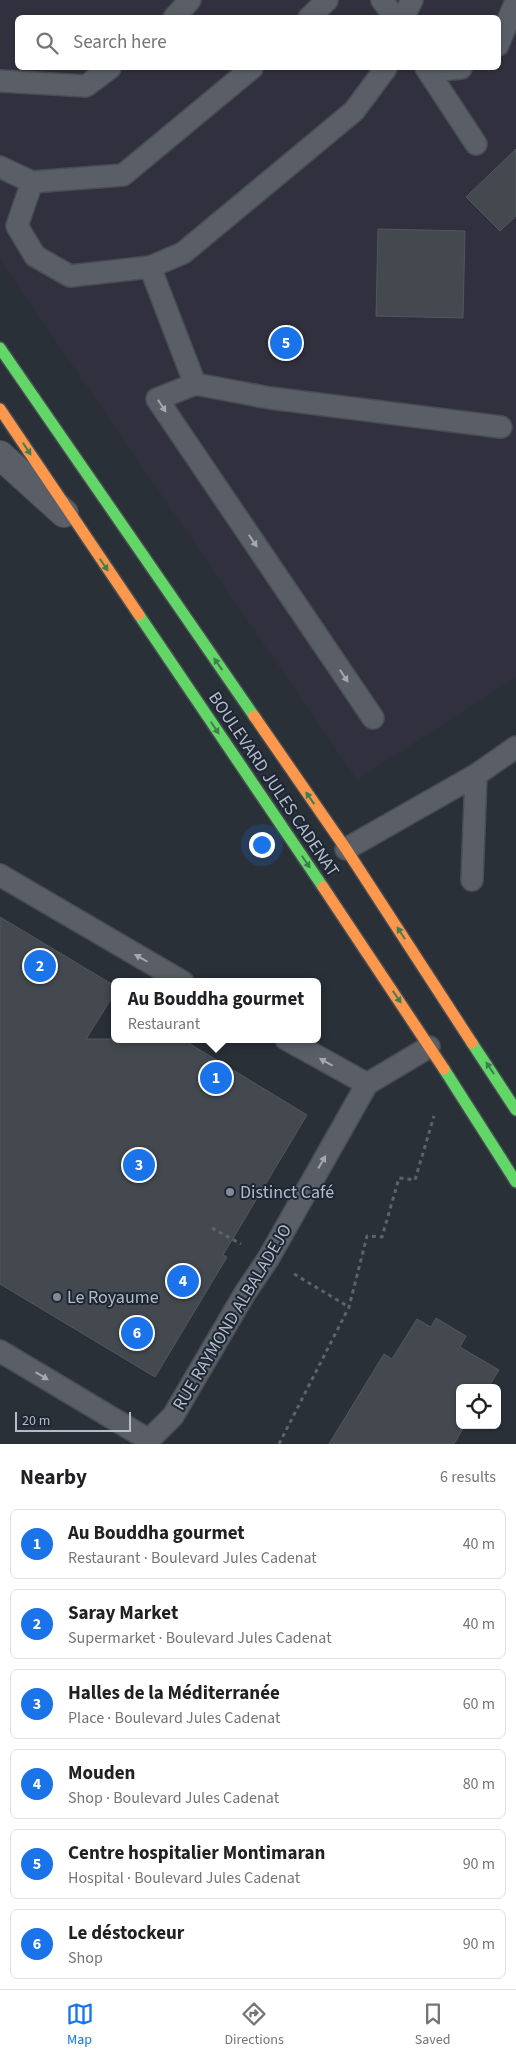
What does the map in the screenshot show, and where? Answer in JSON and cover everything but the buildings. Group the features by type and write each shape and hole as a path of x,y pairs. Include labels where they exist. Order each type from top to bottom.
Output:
{"street":[{"name":"BOULEVARD JULES CADENAT","path":"0,348 346,849 516,1110"},
{"name":"BOULEVARD JULES CADENAT","path":"0,409 464,1099 516,1182"},
{"path":"0,455 76,524"}],"lane":[{"path":"177,15 190,0"},
{"path":"312,15 327,0"},
{"path":"382,0 393,15"},
{"path":"404,15 412,0"},
{"path":"501,38 516,1"},
{"path":"0,81 86,86 107,70"},
{"path":"0,167 32,182 123,175 250,70"},
{"path":"32,182 17,226 35,256 70,276 150,267 183,253 354,111 385,70"},
{"path":"429,70 476,144"},
{"path":"150,267 195,384"},
{"path":"373,718 157,399 195,384 270,398 501,427"},
{"path":"346,849 476,775 516,747"},
{"path":"472,880 476,775"},
{"path":"0,875 176,978"},
{"path":"293,1043 367,1084"},
{"name":"RUE RAYMOND ALBALADEJO","path":"0,1351 148,1442 173,1416 245,1293 268,1259 367,1084 429,1047"}],"path":[{"path":"279,1444 349,1308 367,1236 382,1237 399,1178 415,1180 435,1111 464,1099"}],"shaded area":[{"path":"0,0 516,0 516,677 357,780 0,260"}],"traffic: fast":[{"path":"0,348 254,716"},
{"path":"139,615 323,887"},
{"path":"472,1043 516,1110"},
{"path":"444,1069 516,1182"}],"traffic: slow":[{"path":"0,409 139,615"},
{"path":"254,716 346,849 472,1043"},
{"path":"323,887 444,1069"}],"place":[{"name":"Centre hospitalier Montimaran","path":"286,343"},
{"name":"Saray Market","path":"40,966"},
{"name":"Au Bouddha gourmet","path":"216,1078"},
{"name":"Halles de la Méditerranée","path":"139,1165"},
{"name":"Distinct Café","path":"230,1192"},
{"name":"Mouden","path":"183,1281"},
{"name":"Le Royaume","path":"57,1297"},
{"name":"Le déstockeur","path":"137,1333"}]}
